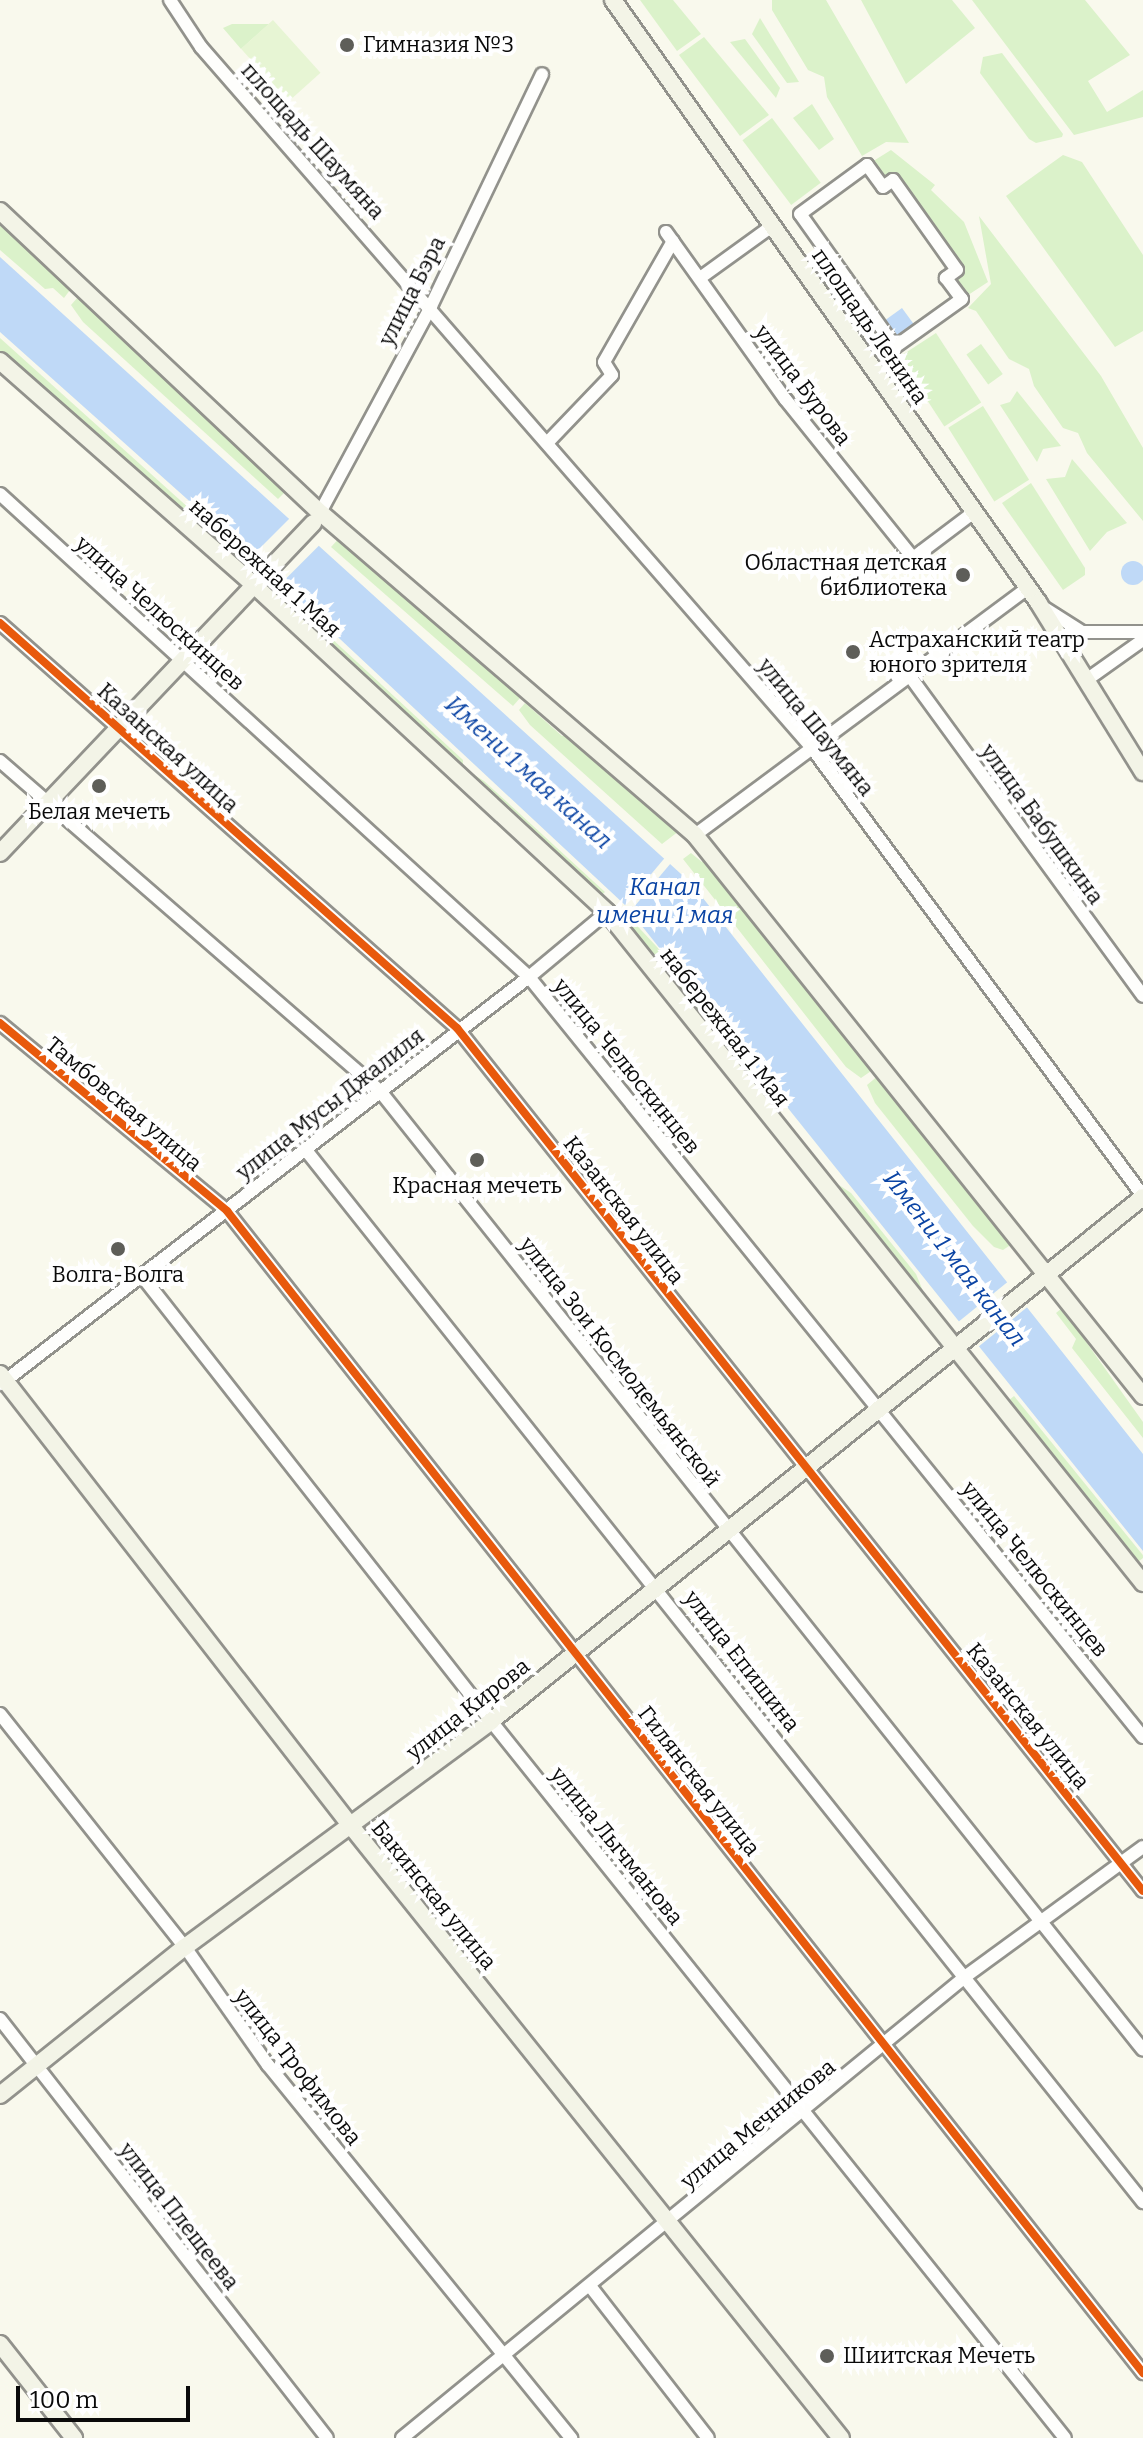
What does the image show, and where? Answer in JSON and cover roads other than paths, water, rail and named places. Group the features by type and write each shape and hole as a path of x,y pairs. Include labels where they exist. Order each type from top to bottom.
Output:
{"main road":[{"name":"площадь Ленина","path":"613,0 1038,602 1143,772"},
{"path":"0,211 318,519 695,835 1143,1396"},
{"name":"набережная 1 Мая","path":"0,361 258,583 607,912 958,1344 1143,1583"},
{"path":"0,853 318,519"},
{"path":"1045,1274 1143,1196"},
{"name":"улица Кирова","path":"0,2095 185,1947 491,1721 728,1530 808,1471 879,1406 1045,1274"},
{"name":"Бакинская улица","path":"2,1380 351,1826 841,2438"},
{"path":"0,2344 74,2438"}],"street":[{"name":"площадь Шаумяна","path":"170,0 201,47 431,306"},
{"name":"улица Бэра","path":"318,519 431,306 542,74"},
{"name":"площадь Ленина","path":"867,165 883,187 893,180 948,257 957,270 946,278 962,299 895,347 800,214 867,165"},
{"path":"700,278 772,226"},
{"name":"улица Бурова","path":"547,443 612,375 604,362 670,236 786,400 913,558 974,512"},
{"name":"улица Шаумяна","path":"431,306 812,748 1143,1196"},
{"name":"улица Челюскинцев","path":"0,494 529,977 879,1406 1143,1737"},
{"path":"695,835 1027,588"},
{"path":"1038,602 1082,632 1143,632"},
{"name":"Казанская улица","path":"0,623 457,1028 1143,1891"},
{"path":"1085,681 1143,640"},
{"name":"улица Бабушкина","path":"909,675 1143,996"},
{"name":"улица Зои Космодемьянской","path":"0,761 380,1091 1143,2050"},
{"name":"улица Мусы Джалиля","path":"2,1380 227,1211 457,1028 529,977 607,912"},
{"name":"Тамбовская улица","path":"0,1023 227,1211"},
{"name":"улица Епишина","path":"305,1149 657,1587 1143,2202"},
{"name":"Гилянская улица","path":"227,1211 1143,2373"},
{"name":"улица Лычманова","path":"142,1276 491,1721 1065,2438"},
{"name":"улица Трофимова","path":"0,1714 185,1947 268,2065 571,2438"},
{"name":"улица Мечникова","path":"402,2438 805,2111 966,1976 1143,1847"},
{"name":"улица Плещеева","path":"0,2019 327,2438"},
{"path":"590,2286 708,2438"}],"water":[{"name":"Канал имени 1 мая","path":"0,257 691,883 1143,1454 1143,1551 625,905 252,557 0,332"},
{"path":"902,308 918,330 894,347 879,325"},
{"path":"1133,561 1141,565 1145,573 1141,581 1133,585 1125,581 1121,573 1125,565"}],"place":[{"name":"Гимназия №3","path":"347,45"},
{"name":"Областная детская библиотека","path":"963,575"},
{"name":"Астраханский театр юного зрителя","path":"853,652"},
{"name":"Белая мечеть","path":"99,786"},
{"name":"Красная мечеть","path":"477,1160"},
{"name":"Волга-Волга","path":"118,1249"},
{"name":"Шиитская Мечеть","path":"827,2356"}],"water label":[{"name":"Имени 1 мая канал","path":"528,773"},
{"name":"Имени 1 мая канал","path":"954,1259"}]}
